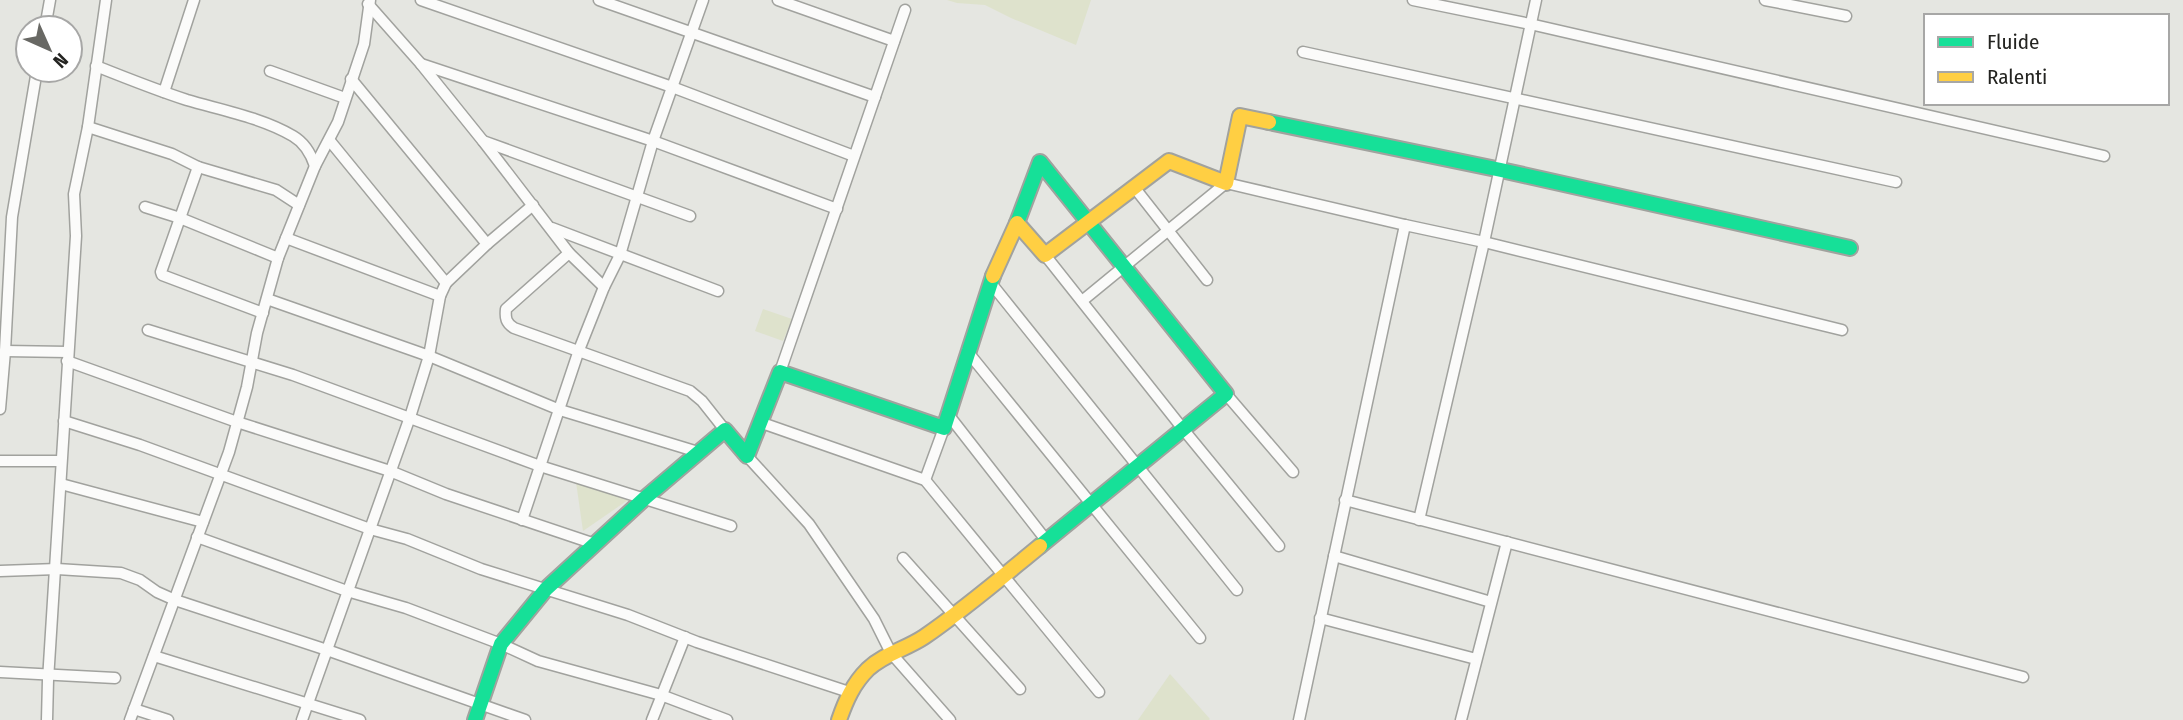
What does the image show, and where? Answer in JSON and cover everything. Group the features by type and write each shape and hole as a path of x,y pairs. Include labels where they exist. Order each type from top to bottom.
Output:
{"street":[{"path":"47,720 76,236 75,194 88,127 106,0"},
{"path":"163,92 194,0"},
{"path":"421,0 672,87 854,156"},
{"path":"599,0 875,97"},
{"path":"522,520 579,350 620,255 653,141 703,0"},
{"path":"778,0 894,41"},
{"path":"1413,0 1530,24 2104,156"},
{"path":"1419,520 1501,170 1536,0"},
{"path":"1765,0 1846,16"},
{"path":"369,2 483,141 569,253 604,287"},
{"path":"130,720 237,422 278,258 315,166 338,122 364,44 369,2"},
{"path":"747,456 762,423 905,10"},
{"path":"1303,52 1896,183"},
{"path":"421,64 653,141 837,209"},
{"path":"96,66 293,136 311,154 315,166"},
{"path":"270,71 345,98"},
{"path":"351,79 487,244"},
{"path":"0,409 12,217 35,84"},
{"path":"1082,301 1226,183 1240,116 1501,170 1850,248"},
{"path":"88,127 172,154 198,167 276,190 299,205"},
{"path":"330,141 446,282"},
{"path":"483,141 690,216"},
{"path":"1045,255 1169,161 1226,183 1484,242 1842,330"},
{"path":"925,480 990,282 1017,223 1040,162 1226,394 1293,472"},
{"path":"198,167 162,275 263,313"},
{"path":"1134,187 1206,280"},
{"path":"302,720 410,417 429,356 440,296 446,282 533,205"},
{"path":"145,207 180,218 278,258"},
{"path":"1017,223 1279,546"},
{"path":"1299,720 1405,225"},
{"path":"552,228 718,291"},
{"path":"286,238 440,296"},
{"path":"569,253 506,309 505,318 508,324 690,391 702,401 747,456 809,524 874,619 891,653 950,720"},
{"path":"990,282 1237,590"},
{"path":"267,299 429,356 560,410 698,452"},
{"path":"148,330 410,417 540,466 731,526"},
{"path":"967,351 1200,638"},
{"path":"3,354 68,357 237,422 390,471 595,544"},
{"path":"780,372 943,428"},
{"path":"839,720 849,692 866,671 891,653 912,645 954,616 1226,394"},
{"path":"947,413 1046,540"},
{"path":"64,421 140,445 370,529 407,539 481,569 628,615 849,692"},
{"path":"762,423 925,480 1099,692"},
{"path":"475,720 501,644 546,589 645,498 725,430"},
{"path":"0,461 61,461"},
{"path":"61,484 203,522"},
{"path":"1345,500 2023,677"},
{"path":"197,537 347,591 406,608 538,661 661,695 727,720"},
{"path":"1461,720 1507,542"},
{"path":"1334,556 1491,602"},
{"path":"903,558 1020,689"},
{"path":"0,571 57,569 121,573 140,580 175,600 525,720"},
{"path":"1320,618 1476,659"},
{"path":"652,720 685,637"},
{"path":"154,656 360,720"},
{"path":"0,672 115,678"},
{"path":"134,709 168,720"}],"green space":[{"path":"947,0 1091,0 1076,45 985,5"},
{"path":"763,309 792,319 783,341 755,331"},
{"path":"576,482 628,500 583,531"},
{"path":"1170,674 1210,719 1209,720 1138,720"}],"traffic: fast":[{"path":"1269,122 1501,170 1850,248"},
{"path":"1017,223 1040,162 1226,394 1040,546"},
{"path":"475,720 501,644 546,589 645,498 725,430 747,456 780,372 944,428 993,276"}],"traffic: slow":[{"path":"993,276 1017,223 1045,255 1169,161 1226,183 1240,116 1269,122"},
{"path":"839,720 850,693 868,669 939,626 1040,546"}]}
